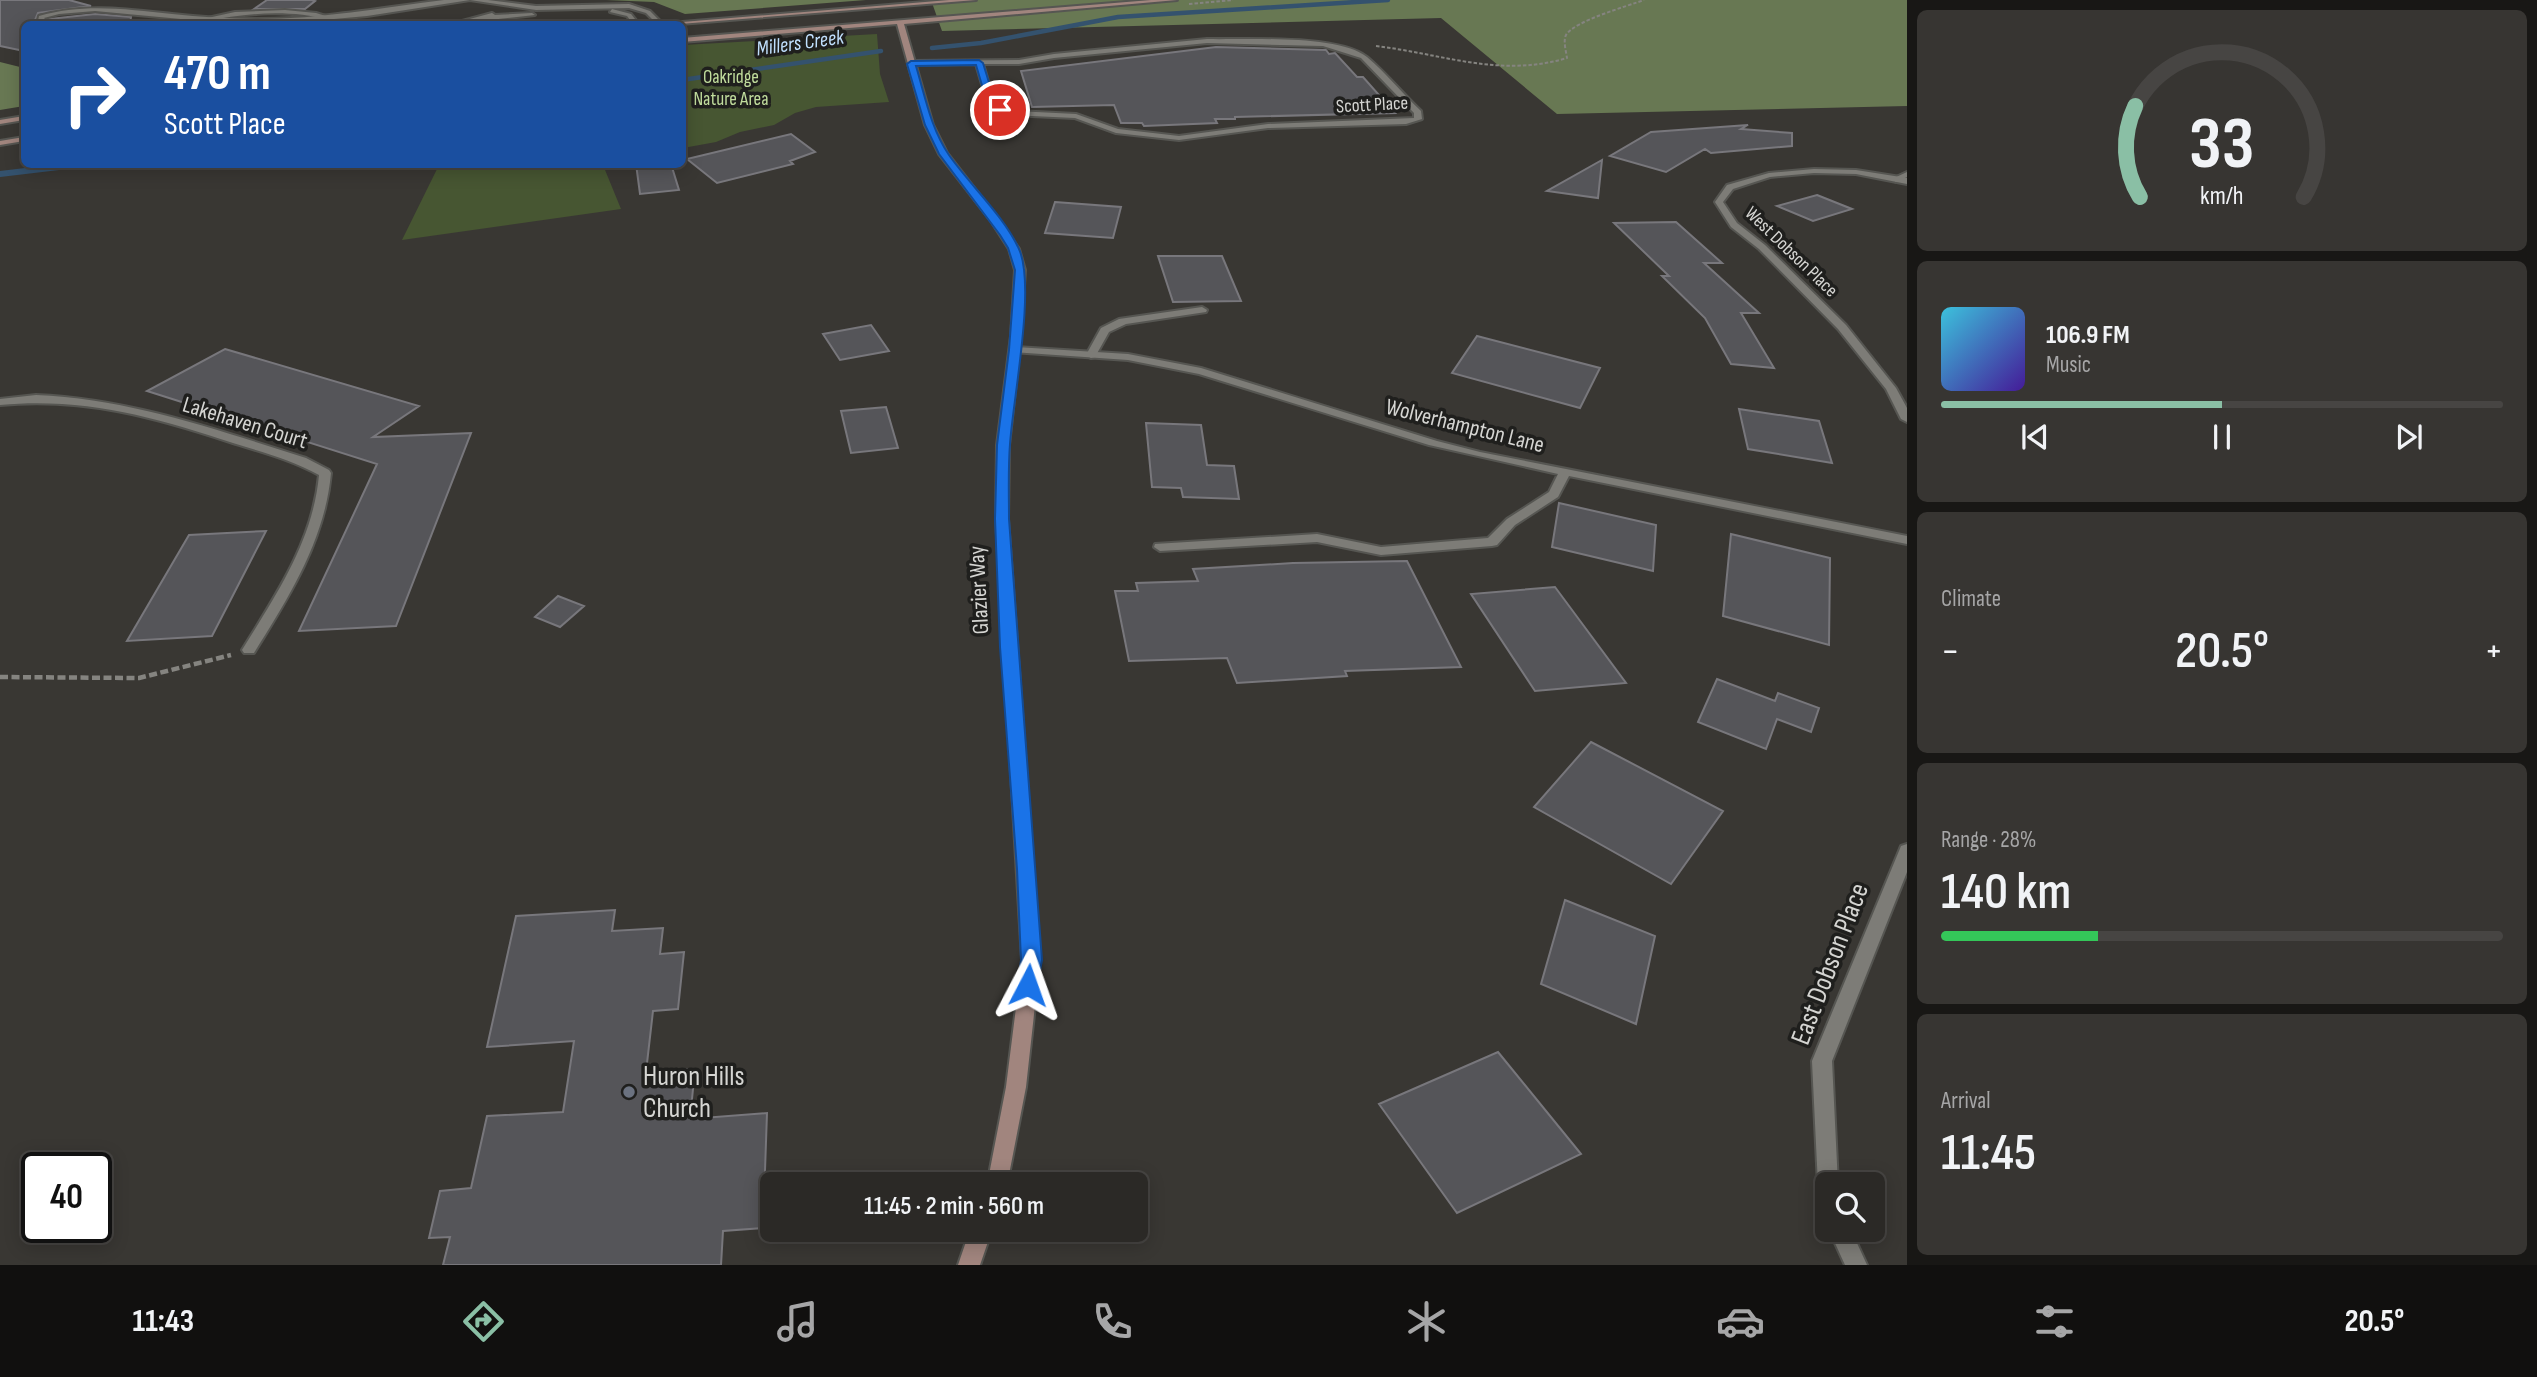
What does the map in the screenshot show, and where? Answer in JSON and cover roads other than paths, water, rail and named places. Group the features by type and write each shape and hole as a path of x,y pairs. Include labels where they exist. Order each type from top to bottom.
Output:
{"street":[{"path":"41,21 41,17 46,13 75,5 105,2 148,12 206,19 228,15 281,14 316,14 330,18 467,0"},
{"path":"473,0 536,8 629,6 649,12 658,21"},
{"path":"686,22 898,3 973,0"},
{"path":"1131,4 1155,0"},
{"path":"686,40 1174,0"},
{"path":"484,18 504,5"},
{"path":"469,21 610,11 629,15 634,21"},
{"path":"712,37 692,36 687,31 696,24 714,20"},
{"name":"Glazier Way","path":"900,22 929,125 943,154 1014,248 1020,270 1015,350 1003,445 1002,519 1031,960 1016,1087 1000,1172"},
{"name":"Scott Place","path":"911,64 1019,62 1207,41 1323,44 1344,48 1363,57 1418,113 1418,119 1406,122 1268,125 1179,138 1147,136 1116,131 1076,116 1000,110 992,106 979,63"},
{"path":"0,122 21,118"},
{"path":"0,143 21,140"},
{"name":"West Dobson Place","path":"1907,181 1856,172 1814,171 1769,175 1730,187 1719,202 1734,225 1762,247 1842,327 1891,388 1907,419"},
{"path":"1896,179 1907,174"},
{"path":"1091,355 1105,330 1122,321 1202,310"},
{"name":"Wolverhampton Lane","path":"1015,350 1128,357 1201,372 1255,386 1433,443 1907,540"},
{"name":"Lakehaven Court","path":"0,402 23,398 53,398 116,405 302,461 326,473 325,493 300,562 249,650"},
{"path":"1160,547 1317,538 1381,551 1492,541 1511,522 1554,494 1565,472"},
{"name":"East Dobson Place","path":"1827,1172 1822,1061 1907,851"},
{"path":"969,1265 977,1242"},
{"path":"1845,1242 1856,1265"}],"waterway":[{"name":"Millers Creek","path":"932,48 981,43 1118,17 1388,0"},
{"name":"Millers Creek","path":"686,79 881,51"},
{"name":"Millers Creek","path":"0,174 50,168"}],"place":[{"name":"Huron Hills Church","path":"629,1092"}],"park label":[{"name":"Oakridge Nature Area","path":"731,88"}]}
